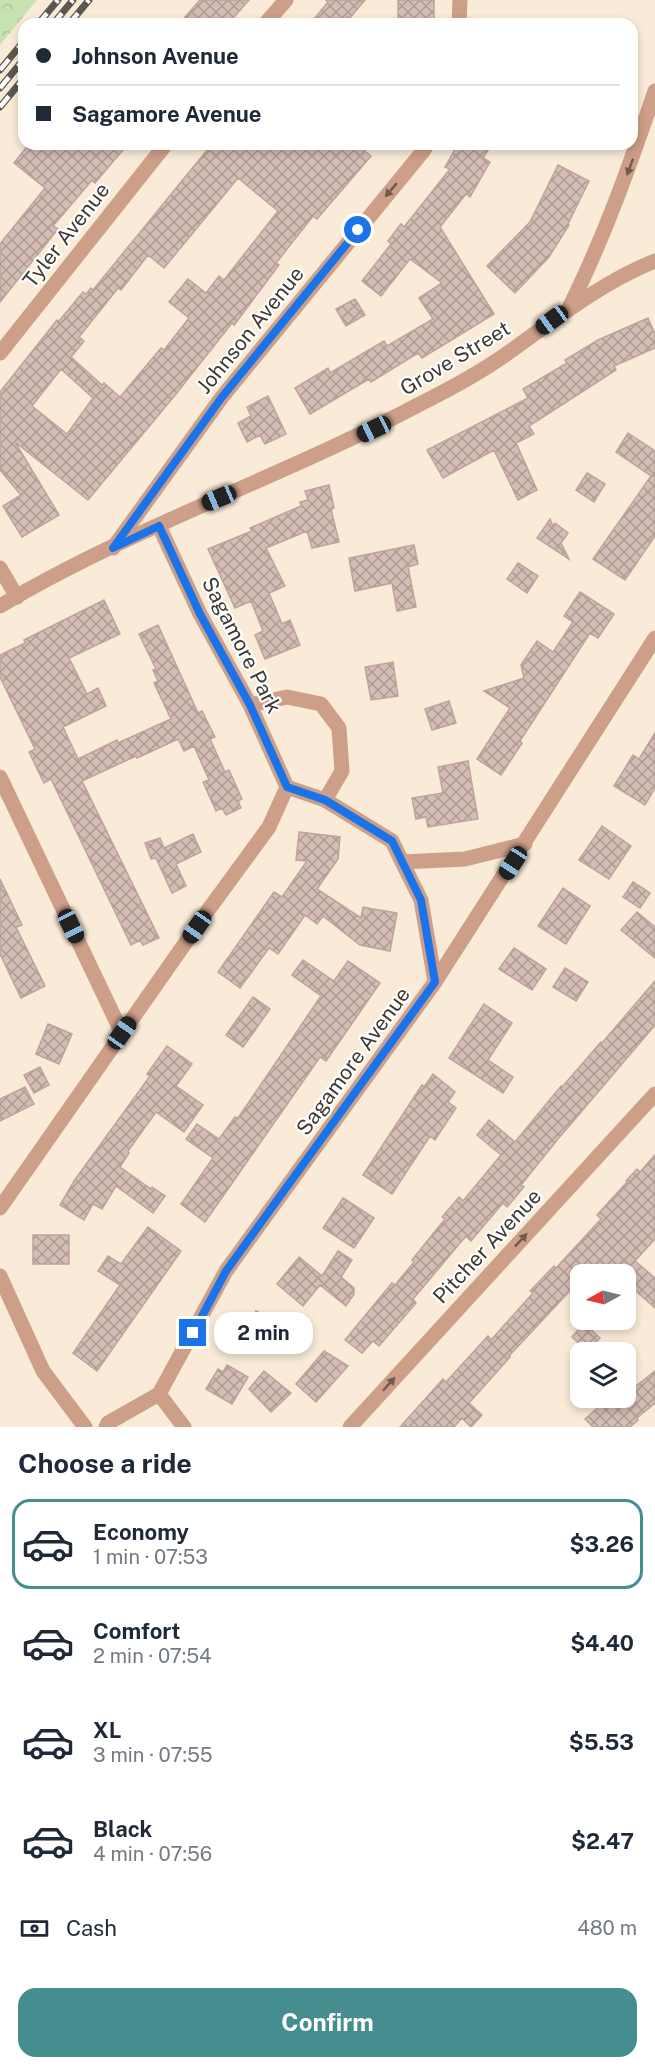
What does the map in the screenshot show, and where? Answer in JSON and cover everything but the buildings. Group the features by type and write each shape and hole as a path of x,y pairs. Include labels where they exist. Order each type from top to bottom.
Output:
{"street":[{"path":"270,18 286,0"},
{"path":"459,18 460,0"},
{"name":"Grove Street","path":"638,143 655,91"},
{"name":"Tyler Avenue","path":"0,353 161,150"},
{"name":"Johnson Avenue","path":"113,548 222,397 422,150"},
{"name":"Grove Street","path":"569,308 593,259 636,150"},
{"name":"Grove Street","path":"0,606 159,526 374,429 503,357 569,308 642,266 655,261"},
{"name":"Sagamore Park","path":"159,526 200,614 250,705 287,787"},
{"path":"0,568 16,597"},
{"name":"Sagamore Avenue","path":"159,1395 226,1271 435,982 655,638"},
{"path":"250,705 288,697 321,704 339,728 342,771 325,800"},
{"path":"0,777 122,1033"},
{"path":"0,1208 269,827 287,787 325,800 392,841 421,900 435,982"},
{"path":"402,862 465,859 525,844"},
{"name":"Pitcher Avenue","path":"350,1427 655,1094"},
{"path":"0,1276 43,1371 85,1427"},
{"path":"106,1427 108,1423 159,1395 184,1427"}],"green space":[{"path":"0,0 37,0 22,18 18,18 18,23 0,45"}],"railway":[{"path":"43,18 58,0"},
{"path":"58,18 73,0"},
{"path":"74,18 89,0"},
{"path":"0,70 18,48"},
{"path":"0,88 18,66"},
{"path":"0,107 18,85"}],"route":[{"path":"193,1333 226,1271 435,982 421,900 392,841 325,800 287,787 250,705 200,614 159,526 113,548 222,397 358,230"}]}
